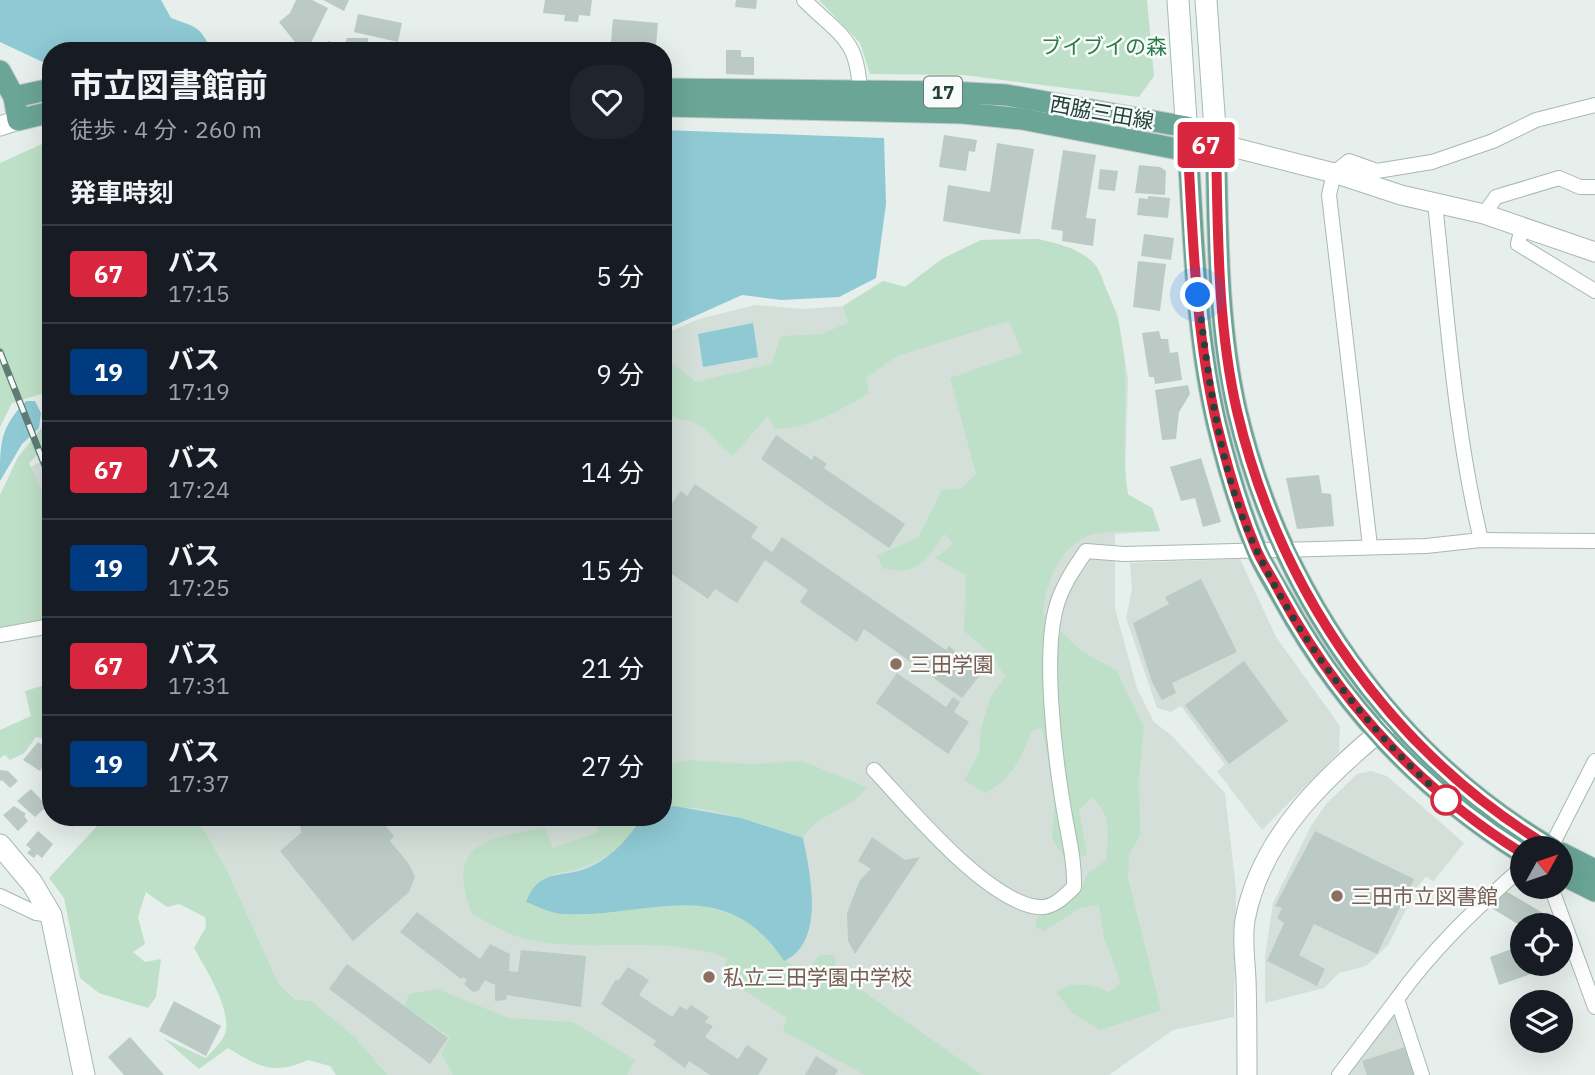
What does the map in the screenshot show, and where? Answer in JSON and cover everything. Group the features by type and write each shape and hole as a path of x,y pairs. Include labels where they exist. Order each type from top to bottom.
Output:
{"main road":[{"path":"1178,0 1198,295 1217,422 1233,482 1256,548 1319,657 1377,733 1449,802 1510,845"},
{"path":"1206,0 1216,143 1218,232 1227,345 1237,409 1252,466 1282,548 1316,611 1349,661 1395,719 1423,750 1462,786 1535,836"},
{"path":"0,71 7,98 9,123 42,114"},
{"name":"西脇三田線","path":"672,89 1006,95 1187,127 1216,143"},
{"path":"7,98 42,91"},
{"name":"西脇三田線","path":"672,106 963,113 1022,119 1188,151"},
{"path":"0,845 32,883 51,915 84,1075"},
{"path":"1573,859 1595,870"},
{"path":"1573,880 1595,891"}],"street":[{"path":"804,0 851,45 859,64 860,93"},
{"path":"1370,546 1329,195 1335,173 1349,161 1377,171 1432,162 1493,141 1536,120 1595,105"},
{"path":"1188,151 1216,143 1335,173 1435,204 1484,214 1595,252"},
{"path":"1484,214 1496,197 1559,178 1580,187 1595,187"},
{"path":"1435,204 1452,361 1473,509 1481,540"},
{"path":"1522,227 1518,244 1595,291"},
{"path":"874,770 989,886 1017,901 1040,908 1060,901 1074,887 1074,870 1061,796 1049,657 1055,611 1068,576 1086,551 1124,554 1256,548 1426,546 1481,540 1595,541"},
{"path":"0,635 42,627"},
{"path":"1247,1075 1243,945 1245,919 1257,881 1282,829 1351,755 1395,719"},
{"path":"1560,836 1595,761"},
{"path":"1339,1075 1423,962 1455,928 1510,878"},
{"path":"0,896 36,913 51,915"},
{"path":"1556,900 1595,1007"},
{"path":"1397,999 1422,1075"}],"shaded area":[{"name":"三田学園","path":"1038,239 1071,248 1096,266 1118,316 1128,379 1125,473 1128,494 1152,508 1160,531 1115,534 1115,609 1137,688 1154,722 1171,735 1225,793 1236,889 1234,1017 1173,1030 1109,1075 388,1075 355,1037 312,1001 296,999 278,982 226,868 200,826 672,826 672,331 699,319 755,305 804,309 843,306 883,281 905,287 942,259 981,240"},
{"path":"42,461 42,512 23,471"},
{"path":"1240,559 1276,637 1340,726 1339,752 1262,830 1217,771 1225,765 1181,706 1171,712 1157,708 1126,618 1132,589 1130,563"},
{"path":"1371,771 1387,776 1464,843 1433,882 1426,876 1388,945 1366,966 1339,973 1324,988 1265,1003 1265,957 1273,903 1311,826 1326,804 1357,774"},
{"path":"1392,1014 1398,1014 1417,1075 1343,1075"}],"green space":[{"name":"ブイブイの森","path":"819,0 1147,0 1154,76 1139,97 963,75 870,74 860,43"},
{"path":"42,144 42,395 12,403 0,427 0,163"},
{"path":"1038,239 1070,248 1084,255 1096,266 1117,317 1122,343 1128,495 1152,508 1160,531 1102,532 1077,542 1055,569 1043,614 1081,651 1116,670 1144,727 1139,779 1140,836 1129,854 1128,878 1161,1010 1100,1030 1072,1013 1056,992 1068,986 1082,985 1109,992 1121,983 1104,937 1099,905 1080,908 1044,931 1035,927 1037,917 1068,903 1079,891 1086,875 1106,860 1107,826 1103,811 1092,797 1079,810 1087,855 1065,860 1052,838 1055,797 1042,728 1031,731 1015,767 995,787 985,793 964,780 979,754 981,729 990,698 1005,677 991,654 964,631 966,575 935,558 953,544 945,534 926,559 913,568 882,568 877,555 918,538 942,490 962,488 976,474 950,378 1022,353 1009,321 897,356 866,378 869,393 824,417 801,425 775,429 768,416 733,456 699,425 672,416 672,363 696,382 771,364 781,336 821,334 848,323 843,306 883,281 905,287 942,259 981,240"},
{"path":"42,428 42,450 29,463 42,491 42,623 0,634 0,495 18,457"},
{"path":"42,686 42,738 36,737 24,753 10,760 5,755 0,758 0,730 31,716 25,691"},
{"path":"689,760 751,764 802,761 867,787 852,801 817,822 803,838 715,811 672,807 672,763"},
{"path":"97,826 200,826 226,868 278,982 295,999 312,1001 355,1037 388,1075 336,1075 330,1066 308,1060 286,1067 268,1067 228,1048 199,1069 163,1038 206,1058 224,1036 226,1016 222,1004 194,948 206,927 205,917 179,904 167,907 146,892 138,917 145,944 133,952 145,962 161,959 156,997 148,1008 99,993 80,978 64,898 49,878"},
{"path":"597,826 636,826 624,841 605,857 582,867 553,874 560,914 659,904 708,908 732,914 760,930 802,976 820,955 835,955 836,972 982,1075 865,1075 783,1031 787,1018 722,976 727,958 677,947 576,945 525,939 472,914 463,871 467,858 476,848 505,836 545,827 553,848 598,832"},
{"path":"437,989 509,1018 573,1022 635,1060 627,1075 453,1075 441,1053 450,1037 404,1006 409,994"}],"water":[{"path":"0,0 161,0 171,18 200,32 207,42 42,42 42,62 0,42"},
{"path":"672,130 884,138 886,204 876,278 839,297 781,300 742,295 673,326"},
{"path":"753,323 758,357 703,367 698,334"},
{"path":"26,401 35,401 41,413 39,428 22,444 0,481 3,436 11,419"},
{"path":"672,806 741,818 803,838 812,906 806,939 797,952 784,961 761,933 736,916 710,907 682,905 593,914 562,914 526,902 531,891 545,879 580,871 606,858 636,826 672,826"}],"building":[{"path":"296,0 312,0 328,8 311,42 295,42 279,22 290,13"},
{"path":"323,0 349,0 344,11"},
{"path":"545,0 592,0 590,16 579,15 578,22 564,21 565,15 543,13"},
{"path":"736,0 757,0 756,9 735,7"},
{"path":"358,14 402,23 398,42 354,32"},
{"path":"613,19 658,23 656,42 611,42"},
{"path":"347,38 368,38 368,42 346,42"},
{"path":"726,50 741,50 741,57 754,57 754,75 726,74"},
{"path":"944,135 977,140 975,152 969,151 966,171 939,167"},
{"path":"997,143 1034,149 1020,234 943,221 948,185 990,192"},
{"path":"1063,150 1096,155 1086,218 1096,219 1093,246 1062,241 1063,231 1051,229"},
{"path":"1139,165 1160,167 1166,171 1165,195 1135,193"},
{"path":"1100,169 1118,171 1115,191 1098,189"},
{"path":"1148,196 1170,198 1168,218 1137,215 1139,198 1148,199"},
{"path":"1144,234 1174,238 1171,260 1141,256"},
{"path":"1138,261 1166,264 1160,311 1133,307"},
{"path":"1159,331 1161,339 1168,339 1170,353 1178,352 1182,380 1155,384 1154,377 1149,377 1142,333"},
{"path":"1188,385 1190,394 1179,412 1176,439 1162,440 1155,390"},
{"path":"776,435 812,460 814,455 827,464 824,468 905,524 889,548 761,459"},
{"path":"1201,458 1221,522 1203,527 1195,498 1181,501 1170,467"},
{"path":"1319,475 1322,493 1331,494 1334,526 1297,529 1286,478"},
{"path":"695,484 758,527 751,537 772,552 782,537 946,650 949,646 955,651 952,656 980,675 962,698 864,629 857,642 800,602 808,590 765,560 737,603 715,589 708,599 672,574 672,503 681,491 687,496"},
{"path":"1201,579 1237,652 1172,683 1176,693 1162,700 1152,682 1133,623 1169,604 1165,597"},
{"path":"1244,661 1288,721 1229,764 1185,705"},
{"path":"897,673 946,707 953,697 960,702 954,712 969,722 948,754 876,703"},
{"path":"38,742 42,745 40,771 23,760"},
{"path":"0,770 8,771 18,781 10,788 0,781"},
{"path":"31,789 42,801 42,811 35,817 17,801"},
{"path":"14,806 26,814 24,816 28,821 18,831 3,815"},
{"path":"300,826 386,826 394,836 390,841 409,864 415,877 409,892 353,941 280,851 301,833"},
{"path":"38,831 53,844 42,858 37,854 34,858 27,853 31,849 26,845"},
{"path":"1315,831 1414,879 1377,954 1314,924 1299,955 1325,969 1317,986 1267,961 1284,923 1277,918 1282,908 1275,906"},
{"path":"872,837 905,860 920,857 855,954 848,941 847,913 860,880 871,869 858,861"},
{"path":"1504,890 1510,894 1510,900 1521,900 1543,913 1510,913 1510,919 1493,909"},
{"path":"417,912 480,959 490,944 510,954 509,971 518,972 521,950 586,956 581,1007 507,995 506,1000 495,1001 495,985 485,980 478,991 473,992 464,984 467,980 463,977 461,979 400,932"},
{"path":"1510,950 1510,976 1525,976 1499,985 1490,957"},
{"path":"347,964 448,1038 430,1064 329,989"},
{"path":"628,967 649,980 639,995 672,1017 680,1006 687,1010 691,1005 709,1017 705,1022 713,1026 705,1037 738,1059 747,1045 768,1059 758,1075 710,1075 689,1061 685,1068 653,1045 656,1041 601,1004 616,979 618,981"},
{"path":"174,1001 221,1026 206,1056 159,1031"},
{"path":"130,1037 164,1075 124,1075 108,1057"},
{"path":"1405,1047 1415,1075 1367,1075 1362,1061"},
{"path":"816,1056 838,1070 835,1075 805,1075"}],"railway":[{"path":"0,352 42,458"}],"bus line":[{"name":"67","path":"1510,845 1449,802 1411,769 1377,733 1347,696 1294,619 1256,548 1233,482 1217,422 1205,355 1188,151 1216,143 1218,232 1227,345 1237,409 1252,466 1282,548 1316,611 1349,661 1395,719 1423,750 1462,786 1533,836"}],"place":[{"name":"三田学園","path":"896,664"},
{"name":"三田市立図書館","path":"1337,896"},
{"name":"私立三田学園中学校","path":"709,977"}],"route":[{"path":"1198,295 1217,422 1233,482 1256,548 1294,619 1347,696 1411,769 1449,802 1446,800"}]}
